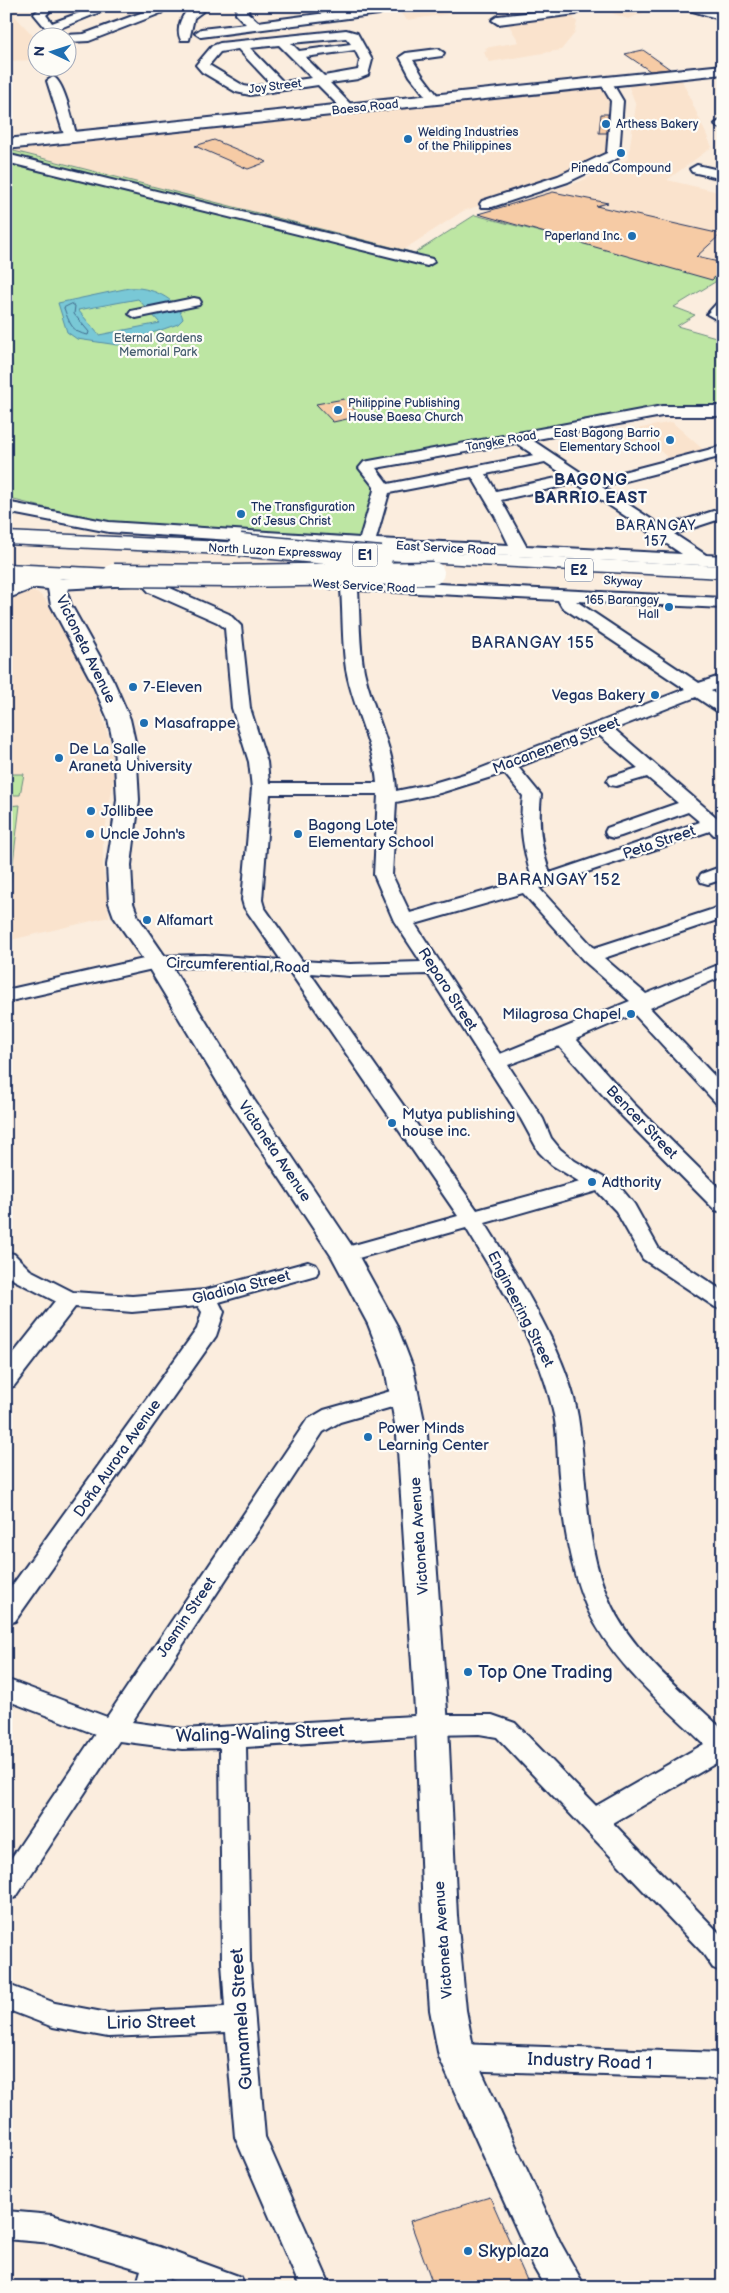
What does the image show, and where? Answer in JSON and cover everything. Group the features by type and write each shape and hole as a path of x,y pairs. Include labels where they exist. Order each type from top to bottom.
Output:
{"highway":[{"path":"6,529 240,546 434,568"},
{"name":"North Luzon Expressway","path":"6,538 723,572"},
{"name":"North Luzon Expressway","path":"6,556 723,587"},
{"path":"6,570 114,575 234,576 434,568"},
{"name":"Skyway","path":"434,568 723,576"},
{"name":"Skyway","path":"434,568 723,587"}],"main road":[{"path":"691,6 719,13"},
{"name":"Baesa Road","path":"6,144 723,69"},
{"name":"West Service Road","path":"6,579 49,582"},
{"name":"Victoneta Avenue","path":"49,582 57,592 61,605 104,682 119,719 128,775 128,800 119,865 121,903 126,917 157,962 242,1101 344,1255 382,1324 399,1368 412,1435 432,1725 440,1916 448,2010 457,2056 522,2198 546,2256 566,2287"}],"street":[{"path":"49,6 40,14 50,28 109,6"},
{"path":"185,37 185,24 194,10 204,6"},
{"path":"243,6 241,13 255,26"},
{"path":"498,20 572,12 567,6"},
{"path":"78,38 85,38 151,9"},
{"path":"201,33 379,10"},
{"name":"Joy Street","path":"241,45 216,49 203,63 206,69 244,90 362,74 365,70 361,61 359,46 353,36 349,34 282,41"},
{"path":"241,45 282,41 348,109"},
{"path":"241,45 279,86"},
{"path":"297,55 359,46"},
{"path":"435,100 416,76 406,57 438,53"},
{"name":"Joy Street","path":"309,67 328,65"},
{"path":"53,81 71,138"},
{"path":"487,204 563,179 613,154 618,101 606,82"},
{"path":"6,158 74,178 184,202 427,262"},
{"path":"697,169 723,176"},
{"path":"169,208 184,202"},
{"path":"142,313 194,302"},
{"path":"723,305 714,314 723,319"},
{"name":"Tangke Road","path":"382,490 382,486 366,468 369,466 662,411 723,410"},
{"path":"519,438 663,532 702,560"},
{"path":"492,496 584,481 723,451"},
{"path":"366,544 382,490 546,457"},
{"path":"476,471 492,496 520,552"},
{"name":"East Service Road","path":"6,507 109,527 366,544 723,561"},
{"path":"663,532 723,512"},
{"name":"West Service Road","path":"49,582 147,580 349,585 723,603"},
{"name":"Engineering Street","path":"147,580 155,588 223,618 233,626 241,708 258,762 260,788 252,900 257,912 472,1219 513,1287 552,1364 566,1416 572,1487 586,1575 600,1609 623,1648 722,1747"},
{"path":"6,594 49,582"},
{"name":"Reparo Street","path":"349,585 355,669 362,701 385,764 386,793 383,875 404,921 532,1119 538,1137 551,1153 592,1186 615,1194 624,1206 643,1244 652,1254 723,1302"},
{"path":"565,596 568,604 723,707"},
{"name":"Macaneneng Street","path":"260,788 386,793 421,792 506,765 723,680"},
{"path":"602,728 718,828"},
{"path":"506,765 532,795 530,817 535,884 590,956 641,1004 723,1098"},
{"path":"616,781 650,770"},
{"path":"614,832 691,806"},
{"name":"Peta Street","path":"404,921 535,884 718,828"},
{"path":"590,956 723,912"},
{"name":"Circumferential Road","path":"10,998 157,962 205,961 350,970 433,968"},
{"path":"496,1063 563,1037 723,969"},
{"name":"Bencer Street","path":"563,1037 626,1108 723,1205"},
{"path":"344,1255 592,1186"},
{"name":"Gladiola Street","path":"6,1259 22,1275 69,1299 132,1304 205,1298 308,1270"},
{"name":"Doña Aurora Avenue","path":"6,1614 200,1341 212,1320 213,1312 205,1298"},
{"path":"6,1380 69,1299"},
{"name":"Jasmin Street","path":"6,1889 315,1426 332,1416 405,1395"},
{"name":"Waling-Waling Street","path":"6,1689 111,1729 182,1738 234,1738 432,1725 486,1724 506,1730 712,1944 723,1960"},
{"name":"Gumamela Street","path":"234,1738 236,1962 250,2137 316,2287"},
{"path":"593,1821 722,1747"},
{"name":"Lirio Street","path":"6,1996 53,2015 108,2025 240,2020"},
{"name":"Industry Road 1","path":"457,2056 723,2066"},
{"path":"6,2225 52,2229 155,2274 230,2287"}],"shaded area":[{"path":"6,6 23,6 14,15 28,30 28,60 6,61"},
{"path":"393,6 502,6 407,20"},
{"path":"601,6 660,6 628,19 598,8"},
{"path":"570,14 577,22 574,34 561,50 490,62 486,57 484,52 487,51 485,48 519,42 506,20"},
{"path":"680,76 712,147 667,180 723,193 723,271 718,279 475,215 579,182 628,159 636,105 627,82"},
{"name":"Welding Industries of the Philippines","path":"606,84 616,101 611,154 518,193 463,211 403,250 6,149"},
{"name":"East Bagong Barrio Elementary School","path":"672,422 707,453 673,462 645,438 627,443 616,433"},
{"name":"De La Salle Araneta University","path":"26,592 37,592 45,599 83,666 98,700 109,739 114,778 103,842 103,868 109,917 6,941 6,599"}],"green space":[{"name":"Eternal Gardens Memorial Park","path":"6,149 415,253 475,215 720,279 674,307 695,315 677,326 723,339 723,407 659,408 363,465 376,486 362,539 115,525 6,498"},
{"path":"6,774 24,774 20,795 6,795"},
{"path":"20,805 6,920 6,806"}],"water":[{"path":"129,288 145,289 154,291 169,299 180,312 183,319 178,324 118,345 77,339 67,332 58,303","holes":["138,299 160,323 99,335 78,310"]}],"building":[{"path":"643,50 670,69 650,71 625,54"},
{"path":"601,114 608,114 607,133 599,133"},
{"path":"214,140 267,162 248,169 195,146"},
{"name":"Paperland Inc.","path":"553,192 608,203 596,206 721,234 696,257 723,263 723,268 712,280 478,214"},
{"name":"Philippine Publishing House Baesa Church","path":"344,399 361,416 333,422 316,404"},
{"name":"Skyplaza","path":"490,2197 530,2287 434,2287 410,2221"}],"place":[{"name":"Arthess Bakery","path":"606,124"},
{"name":"Welding Industries of the Philippines","path":"408,139"},
{"name":"Pineda Compound","path":"621,153"},
{"name":"Paperland Inc.","path":"632,236"},
{"name":"Philippine Publishing House Baesa Church","path":"338,410"},
{"name":"East Bagong Barrio Elementary School","path":"670,440"},
{"name":"The Transfiguration of Jesus Christ","path":"241,514"},
{"name":"165 Barangay Hall","path":"669,607"},
{"name":"7-Eleven","path":"133,687"},
{"name":"Vegas Bakery","path":"655,695"},
{"name":"Masafrappe","path":"144,723"},
{"name":"De La Salle Araneta University","path":"59,758"},
{"name":"Jollibee","path":"91,811"},
{"name":"Uncle John's","path":"90,834"},
{"name":"Bagong Lote Elementary School","path":"298,834"},
{"name":"Alfamart","path":"147,920"},
{"name":"Milagrosa Chapel","path":"631,1014"},
{"name":"Mutya publishing house inc.","path":"392,1123"},
{"name":"Adthority","path":"592,1182"},
{"name":"Power Minds Learning Center","path":"368,1437"},
{"name":"Top One Trading","path":"468,1672"},
{"name":"Skyplaza","path":"468,2251"}],"district":[{"name":"BAGONG BARRIO EAST","path":"591,488"},
{"name":"BARANGAY 157","path":"656,534"},
{"name":"BARANGAY 155","path":"533,642"},
{"name":"BARANGAY 152","path":"559,879"}]}
